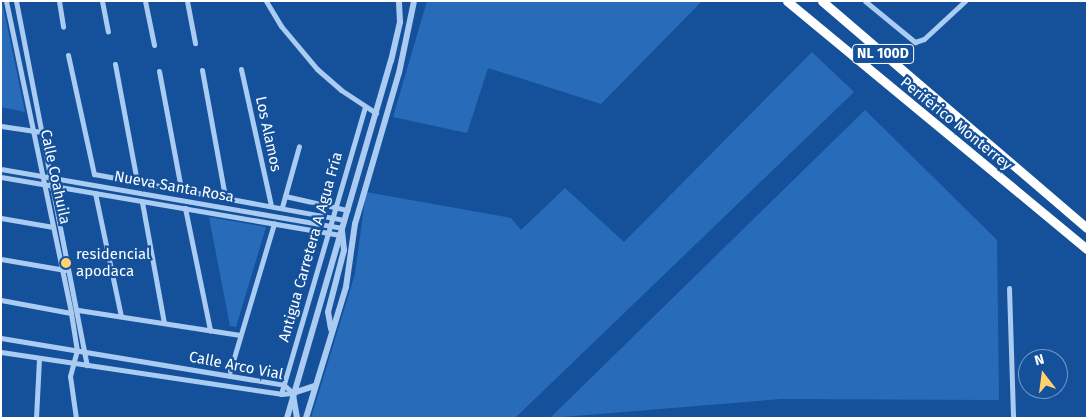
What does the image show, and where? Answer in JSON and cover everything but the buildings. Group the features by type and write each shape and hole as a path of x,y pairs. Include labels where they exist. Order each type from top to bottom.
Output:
{"highway":[{"name":"Periférico Monterrey","path":"787,1 1087,249"},
{"name":"Periférico Monterrey","path":"822,1 1087,228"}],"street":[{"name":"Calle Coahuila","path":"6,1 71,313 77,350 70,376 76,418"},
{"name":"Calle Coahuila","path":"16,1 87,352 87,365"},
{"path":"59,1 64,27"},
{"path":"102,1 108,32"},
{"path":"145,1 154,45"},
{"path":"187,1 195,43"},
{"path":"266,1 282,26 317,69 341,90 376,113"},
{"path":"286,418 385,80 400,22 399,1"},
{"path":"306,418 346,287 362,196 399,73 414,1"},
{"path":"865,1 915,42 924,40 965,1"},
{"path":"14,42 24,41"},
{"path":"68,55 91,168 97,176 137,181 344,220"},
{"path":"115,64 137,181"},
{"name":"Los Alamos","path":"241,69 271,205"},
{"path":"202,70 225,198"},
{"path":"160,71 181,189"},
{"name":"Antigua Carretera A Agua Fría","path":"281,394 365,107"},
{"path":"1,126 42,132"},
{"path":"282,207 299,146"},
{"name":"Nueva Santa Rosa","path":"1,169 185,203 330,226 341,231"},
{"name":"Nueva Santa Rosa","path":"1,177 274,225 328,233 341,231"},
{"path":"94,193 122,316"},
{"path":"285,196 347,210"},
{"path":"142,202 164,323"},
{"path":"185,203 210,330"},
{"path":"1,218 53,228"},
{"path":"226,386 275,218"},
{"path":"331,333 328,312 344,250 341,231"},
{"path":"1,260 62,270 70,268"},
{"path":"1010,288 1013,418"},
{"path":"1,300 71,313"},
{"path":"78,310 240,335"},
{"name":"Calle Arco Vial","path":"1,338 229,374 284,385 292,393"},
{"name":"Calle Arco Vial","path":"1,352 281,394 292,393"},
{"path":"36,418 39,358"},
{"path":"292,393 315,386"},
{"path":"292,393 297,418"}],"shaded area":[{"path":"2,1 25,112 1,107"},
{"path":"427,1 702,1 601,104 488,68 467,133 393,117"},
{"path":"812,52 854,92 515,418 311,418 355,274 366,192 511,218 521,230 565,188 624,242"},
{"path":"865,110 997,240 999,400 781,399 550,418"},
{"path":"209,217 266,227 236,327 230,326"}],"place":[{"name":"residencial apodaca","path":"66,263"}]}
